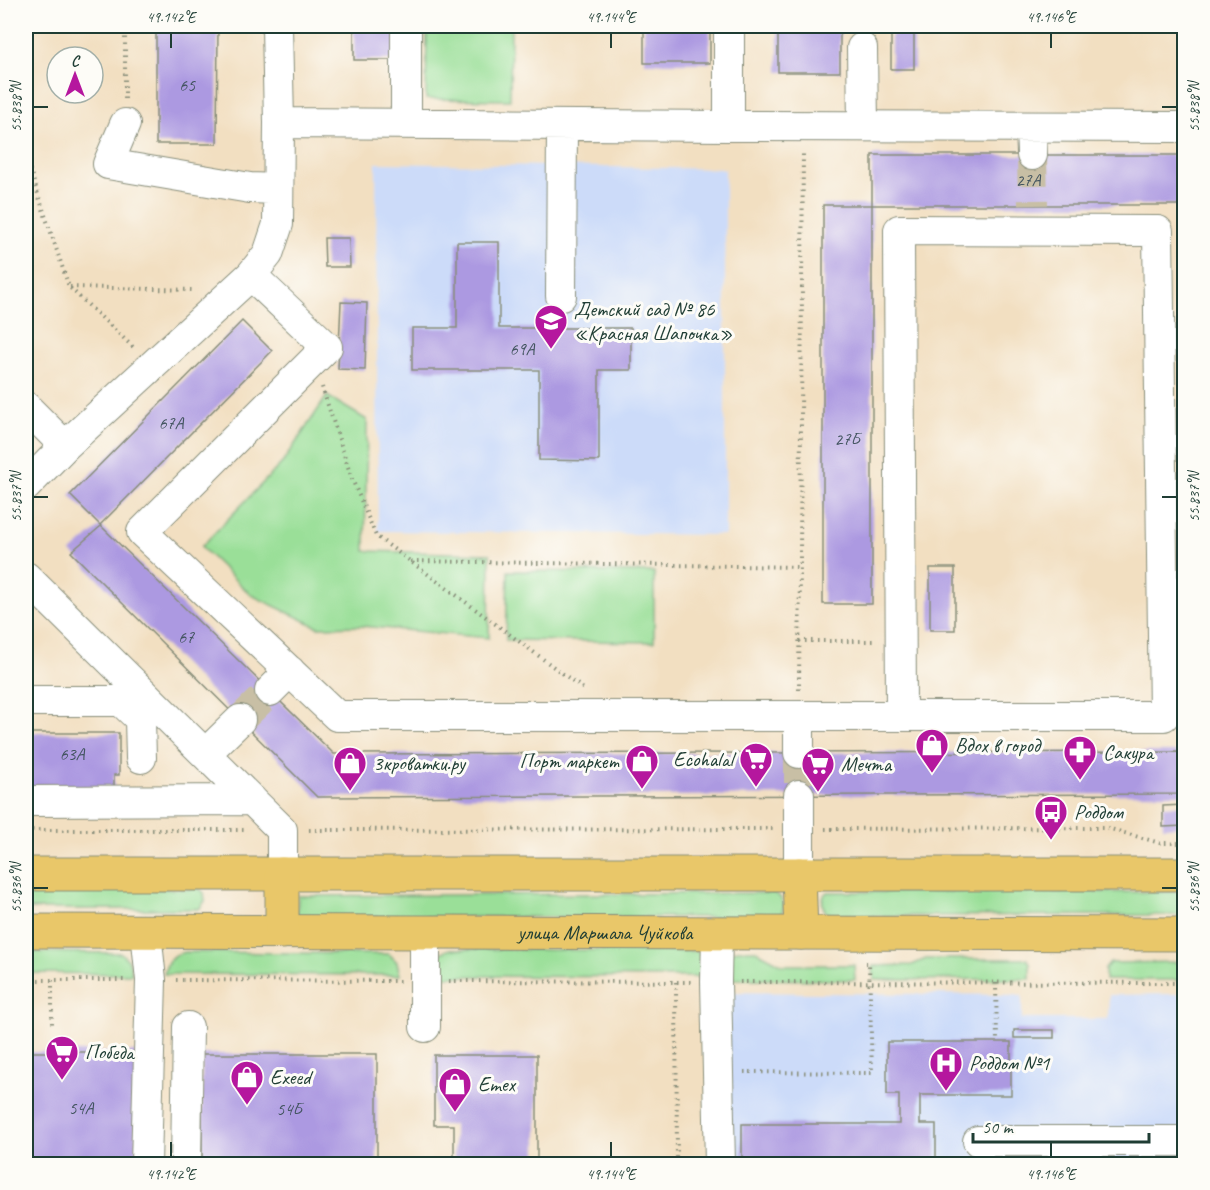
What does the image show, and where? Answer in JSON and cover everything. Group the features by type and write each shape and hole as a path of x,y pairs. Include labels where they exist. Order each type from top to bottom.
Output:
{"main road":[{"path":"26,874 1185,874"},
{"path":"282,874 282,932"},
{"path":"799,874 801,933"},
{"name":"улица Маршала Чуйкова","path":"26,932 1185,934"}],"lane":[{"path":"26,486 65,446 243,283 268,254 278,224 277,26"},
{"path":"406,26 406,124"},
{"path":"729,26 729,126"},
{"path":"862,48 863,126"},
{"path":"279,123 863,126 1032,141 1185,127"},
{"path":"125,124 108,164 250,188 277,189"},
{"path":"561,296 562,125"},
{"path":"243,283 327,347 142,532 280,681 337,716 621,716 799,716 901,716 1164,716 1158,231 1034,218 899,230 901,716"},
{"path":"26,407 65,446"},
{"path":"26,578 282,830 282,874"},
{"path":"26,701 121,701 140,719 141,758"},
{"path":"799,716 799,753"},
{"path":"205,754 240,720"},
{"path":"799,795 799,874"},
{"path":"26,801 252,800"},
{"path":"146,932 151,980 146,1164"},
{"path":"425,933 425,1027"},
{"path":"717,933 720,1164"},
{"path":"186,1164 188,1027"},
{"path":"978,1141 1185,1141"}],"path":[{"path":"26,31 32,26"},
{"path":"125,26 125,124"},
{"path":"799,716 803,126"},
{"path":"26,158 69,286 153,365"},
{"path":"69,286 243,283"},
{"path":"313,361 352,479 376,537 621,716"},
{"path":"409,561 800,567"},
{"path":"799,641 901,641"},
{"path":"26,830 1107,828 1160,843 1185,843"},
{"path":"719,1071 872,1074 869,963"},
{"path":"26,980 1185,983"},
{"path":"52,980 52,1025"},
{"path":"676,982 677,1164"},
{"path":"996,982 997,1042"}],"shaded area":[{"name":"Детский сад № 86 «Красная Шапочка»","path":"376,163 725,169 725,535 378,531"},
{"name":"Роддом №1","path":"716,992 1022,995 1022,1019 1108,1019 1109,995 1184,994 1184,1164 709,1164"}],"green space":[{"path":"427,26 511,26 510,100 426,99"},
{"path":"327,396 367,420 365,551 490,554 489,638 361,626 318,627 251,595 201,547 283,462"},
{"path":"508,571 654,572 654,642 506,640"},
{"path":"26,889 200,889 204,893 205,901 199,909 26,909"},
{"path":"827,892 1184,892 1184,915 830,916 823,905 823,898"},
{"path":"774,893 780,897 784,905 782,913 777,917 297,917 298,896"},
{"path":"451,949 697,951 702,955 706,977 429,976 437,954"},
{"path":"755,950 783,965 854,965 855,980 723,979 730,952"},
{"path":"26,952 121,953 129,961 132,974 26,973"},
{"path":"186,952 389,954 397,962 400,975 164,974 170,959"},
{"path":"926,959 1027,959 1030,963 1030,979 874,980 873,966 912,965"},
{"path":"1184,962 1184,980 1105,980 1105,969 1110,963"}],"building":[{"path":"156,26 218,26 217,144 156,144"},
{"path":"354,26 396,26 396,60 354,60"},
{"path":"644,26 710,26 710,63 644,63"},
{"path":"778,26 840,26 840,72 778,72"},
{"path":"914,33 914,69 891,69 891,34"},
{"path":"872,155 1184,155 1184,205 872,205"},
{"path":"823,205 872,205 872,604 823,604"},
{"path":"324,238 349,238 350,267 325,267"},
{"path":"457,242 499,242 499,328 631,328 631,370 599,370 599,461 539,460 539,370 412,370 412,328 457,328"},
{"path":"341,302 367,303 365,370 338,369"},
{"path":"242,321 272,351 100,525 70,495"},
{"path":"101,526 334,754 1184,752 1184,794 317,797 71,552"},
{"path":"930,568 955,568 955,630 930,630"},
{"path":"26,733 119,733 119,775 114,775 114,788 26,788"},
{"path":"1184,805 1184,826 1163,827 1163,806"},
{"path":"1014,1030 1054,1030 1054,1038 1014,1038"},
{"path":"887,1042 1011,1042 1011,1095 920,1095 920,1124 936,1124 936,1164 742,1164 742,1124 899,1124 899,1095 887,1095"},
{"path":"26,1052 136,1052 136,1164 26,1164"},
{"path":"202,1054 377,1054 377,1164 202,1164"},
{"path":"434,1055 537,1055 537,1164 454,1164 454,1125 434,1125"}],"tunnel":[{"path":"1032,155 1033,205"},
{"path":"240,720 270,691"},
{"path":"799,753 799,795"}],"place":[{"name":"Детский сад № 86 «Красная Шапочка»","path":"551,350"},
{"name":"Вдох в город","path":"932,774"},
{"name":"Сакура","path":"1080,781"},
{"name":"Ecohalal","path":"756,788"},
{"name":"Порт маркет","path":"642,790"},
{"name":"3кроватки.ру","path":"350,792"},
{"name":"Мечта","path":"818,793"},
{"name":"Роддом","path":"1051,841"},
{"name":"Победа","path":"62,1081"},
{"name":"Роддом №1","path":"946,1092"},
{"name":"Exeed","path":"247,1106"},
{"name":"Emex","path":"455,1113"}]}
